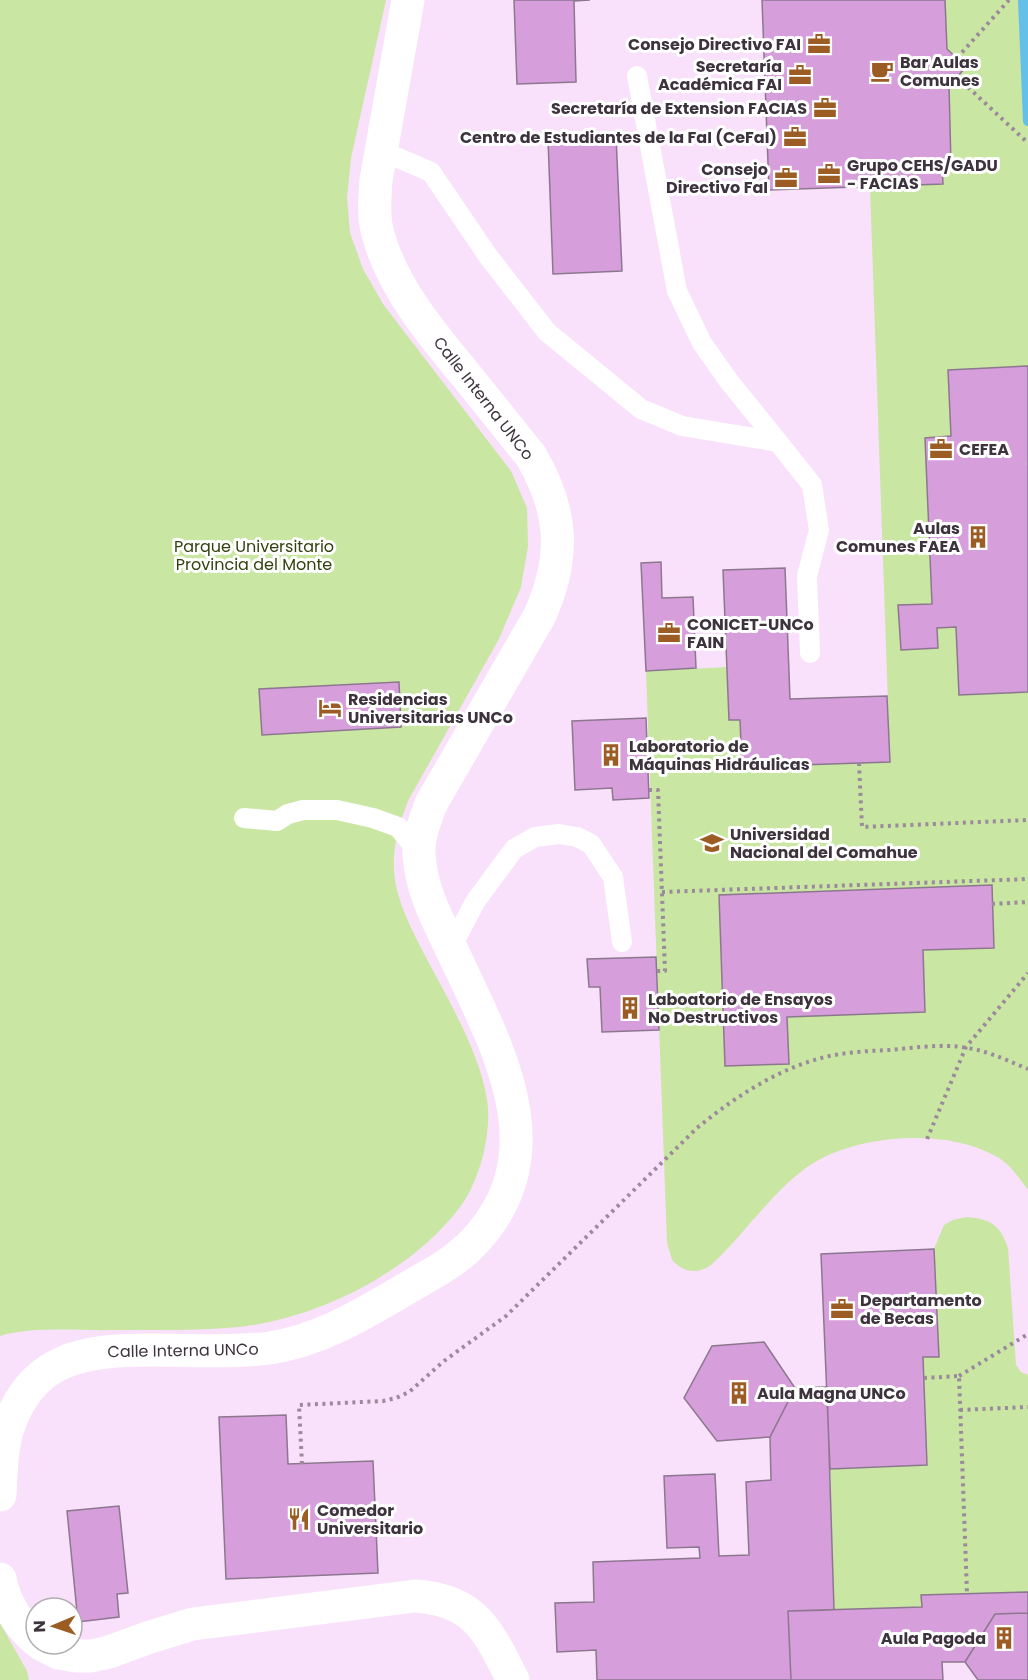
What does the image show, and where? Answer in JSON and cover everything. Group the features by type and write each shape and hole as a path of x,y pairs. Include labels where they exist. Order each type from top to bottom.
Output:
{"street":[{"name":"Calle Interna UNCo","path":"0,1495 3,1454 7,1432 15,1411 25,1392 41,1376 57,1365 97,1352 270,1348 331,1331 445,1266 468,1248 503,1202 514,1171 517,1143 516,1118 511,1090 502,1061 432,908 422,879 419,853 423,827 431,804 540,615 551,590 558,533 553,502 544,478 531,456 436,338 399,282 377,229 376,180 408,0"},
{"path":"0,1579 10,1606 24,1626"},
{"path":"84,1656 109,1652 193,1624 406,1597 433,1597 466,1610 481,1624 513,1680"}],"lane":[{"path":"637,76 677,291 702,343 728,381 812,486 819,530 807,576 810,653"},
{"path":"382,151 431,172 488,256 547,332 641,410 682,426 778,442"},
{"path":"244,818 277,821 288,814 303,810 337,810 373,818 398,827 419,853"},
{"path":"451,948 475,902 514,849 535,837 559,834 577,837 591,844 613,877 622,942"}],"path":[{"path":"957,58 1009,0"},
{"path":"957,77 1028,143"},
{"path":"859,763 862,827 1028,820"},
{"path":"649,790 658,790 665,971 657,971"},
{"path":"662,892 1028,879"},
{"path":"992,904 1028,902"},
{"path":"927,1139 966,1047 1028,973"},
{"path":"302,1464 299,1405 383,1401 409,1392 452,1356 506,1316 697,1128 746,1091 784,1072 826,1057 846,1053 927,1047 966,1047 1003,1058 1028,1069"},
{"path":"924,1378 959,1376 1028,1334"},
{"path":"959,1376 967,1593"},
{"path":"960,1410 1028,1407"}],"green space":[{"name":"Parque Universitario Provincia del Monte","path":"0,0 386,0 351,158 347,197 350,233 363,269 383,304 511,471 527,508 528,546 521,587 499,639 409,799 398,832 394,855 395,878 404,912 460,1021 483,1080 488,1121 483,1156 471,1189 460,1207 416,1252 361,1288 300,1314 269,1322 207,1329 41,1330 0,1336"},
{"path":"945,0 1028,0 1028,366 948,370 951,436 925,438 932,604 898,606 901,650 938,648 937,628 956,627 959,695 1028,692 1028,1190 1002,1160 976,1147 953,1141 901,1138 849,1147 807,1167 781,1189 711,1265 701,1270 690,1271 672,1260 667,1242 646,671 727,667 729,720 740,720 742,767 890,761 870,187 943,184 942,165 951,165 949,86 966,67 947,49"},
{"path":"967,1217 982,1219 993,1225 1002,1234 1008,1248 1016,1365 1021,1372 1028,1375 1028,1592 922,1595 922,1607 834,1610 830,1469 927,1465 923,1357 938,1357 934,1249 944,1225"},
{"path":"0,1623 27,1671 29,1680 0,1680"}],"building":[{"path":"514,0 590,0 574,1 576,82 517,84"},
{"path":"762,0 945,0 947,49 966,67 949,86 951,165 942,165 943,184 769,190"},
{"path":"616,136 622,271 553,274 548,139"},
{"name":"Aulas Comunes FAEA","path":"1028,366 1028,692 959,695 956,627 937,628 938,648 901,650 898,605 932,604 925,438 951,436 948,370"},
{"name":"CONICET-UNCo FAIN","path":"661,562 662,598 693,597 696,668 646,671 641,563"},
{"path":"785,568 790,699 887,696 890,762 742,767 740,720 729,720 723,570"},
{"name":"Residencias Universitarias UNCo","path":"399,682 401,727 262,735 259,689"},
{"name":"Laboratorio de Máquinas Hidráulicas","path":"646,718 649,798 613,800 612,788 575,790 572,721"},
{"path":"992,885 994,948 923,950 925,1012 787,1017 789,1064 725,1066 719,895"},
{"name":"Laboatorio de Ensayos No Destructivos","path":"656,957 659,1030 602,1032 600,987 589,987 587,959"},
{"path":"934,1249 939,1357 923,1357 927,1465 830,1469 821,1254"},
{"name":"Aula Magna UNCo","path":"764,1342 795,1388 770,1437 717,1441 684,1398 712,1346"},
{"path":"827,1387 834,1610 788,1611 791,1680 597,1680 596,1650 557,1652 555,1603 594,1602 593,1562 700,1558 699,1547 667,1548 664,1476 715,1474 719,1556 749,1555 746,1482 771,1480 770,1437 795,1388"},
{"name":"Comedor Universitario","path":"286,1415 288,1464 373,1461 378,1573 226,1579 219,1417"},
{"path":"119,1506 128,1593 117,1594 119,1617 84,1621 84,1596 75,1596 67,1511"},
{"path":"1028,1592 1028,1613 995,1614 965,1662 942,1662 943,1680 791,1680 788,1611 922,1607 921,1595"},
{"name":"Aula Pagoda","path":"1028,1613 1028,1680 978,1680 965,1662 995,1614"}],"waterway":[{"path":"1023,0 1028,121"}],"place":[{"name":"Consejo Directivo FAI","path":"819,44"},
{"name":"Bar Aulas Comunes","path":"882,71"},
{"name":"Secretaría Académica FAI","path":"800,75"},
{"name":"Secretaría de Extension FACIAS","path":"825,108"},
{"name":"Centro de Estudiantes de la FaI (CeFaI)","path":"795,137"},
{"name":"Grupo CEHS/GADU - FACIAS","path":"829,174"},
{"name":"Consejo Directivo FaI","path":"786,178"},
{"name":"CEFEA","path":"941,449"},
{"name":"Aulas Comunes FAEA","path":"978,537"},
{"name":"CONICET-UNCo FAIN","path":"669,633"},
{"name":"Residencias Universitarias UNCo","path":"330,708"},
{"name":"Laboratorio de Máquinas Hidráulicas","path":"611,755"},
{"name":"Universidad Nacional del Comahue","path":"712,843"},
{"name":"Laboatorio de Ensayos No Destructivos","path":"630,1008"},
{"name":"Departamento de Becas","path":"842,1309"},
{"name":"Aula Magna UNCo","path":"739,1393"},
{"name":"Comedor Universitario","path":"299,1519"},
{"name":"Aula Pagoda","path":"1004,1638"}]}
